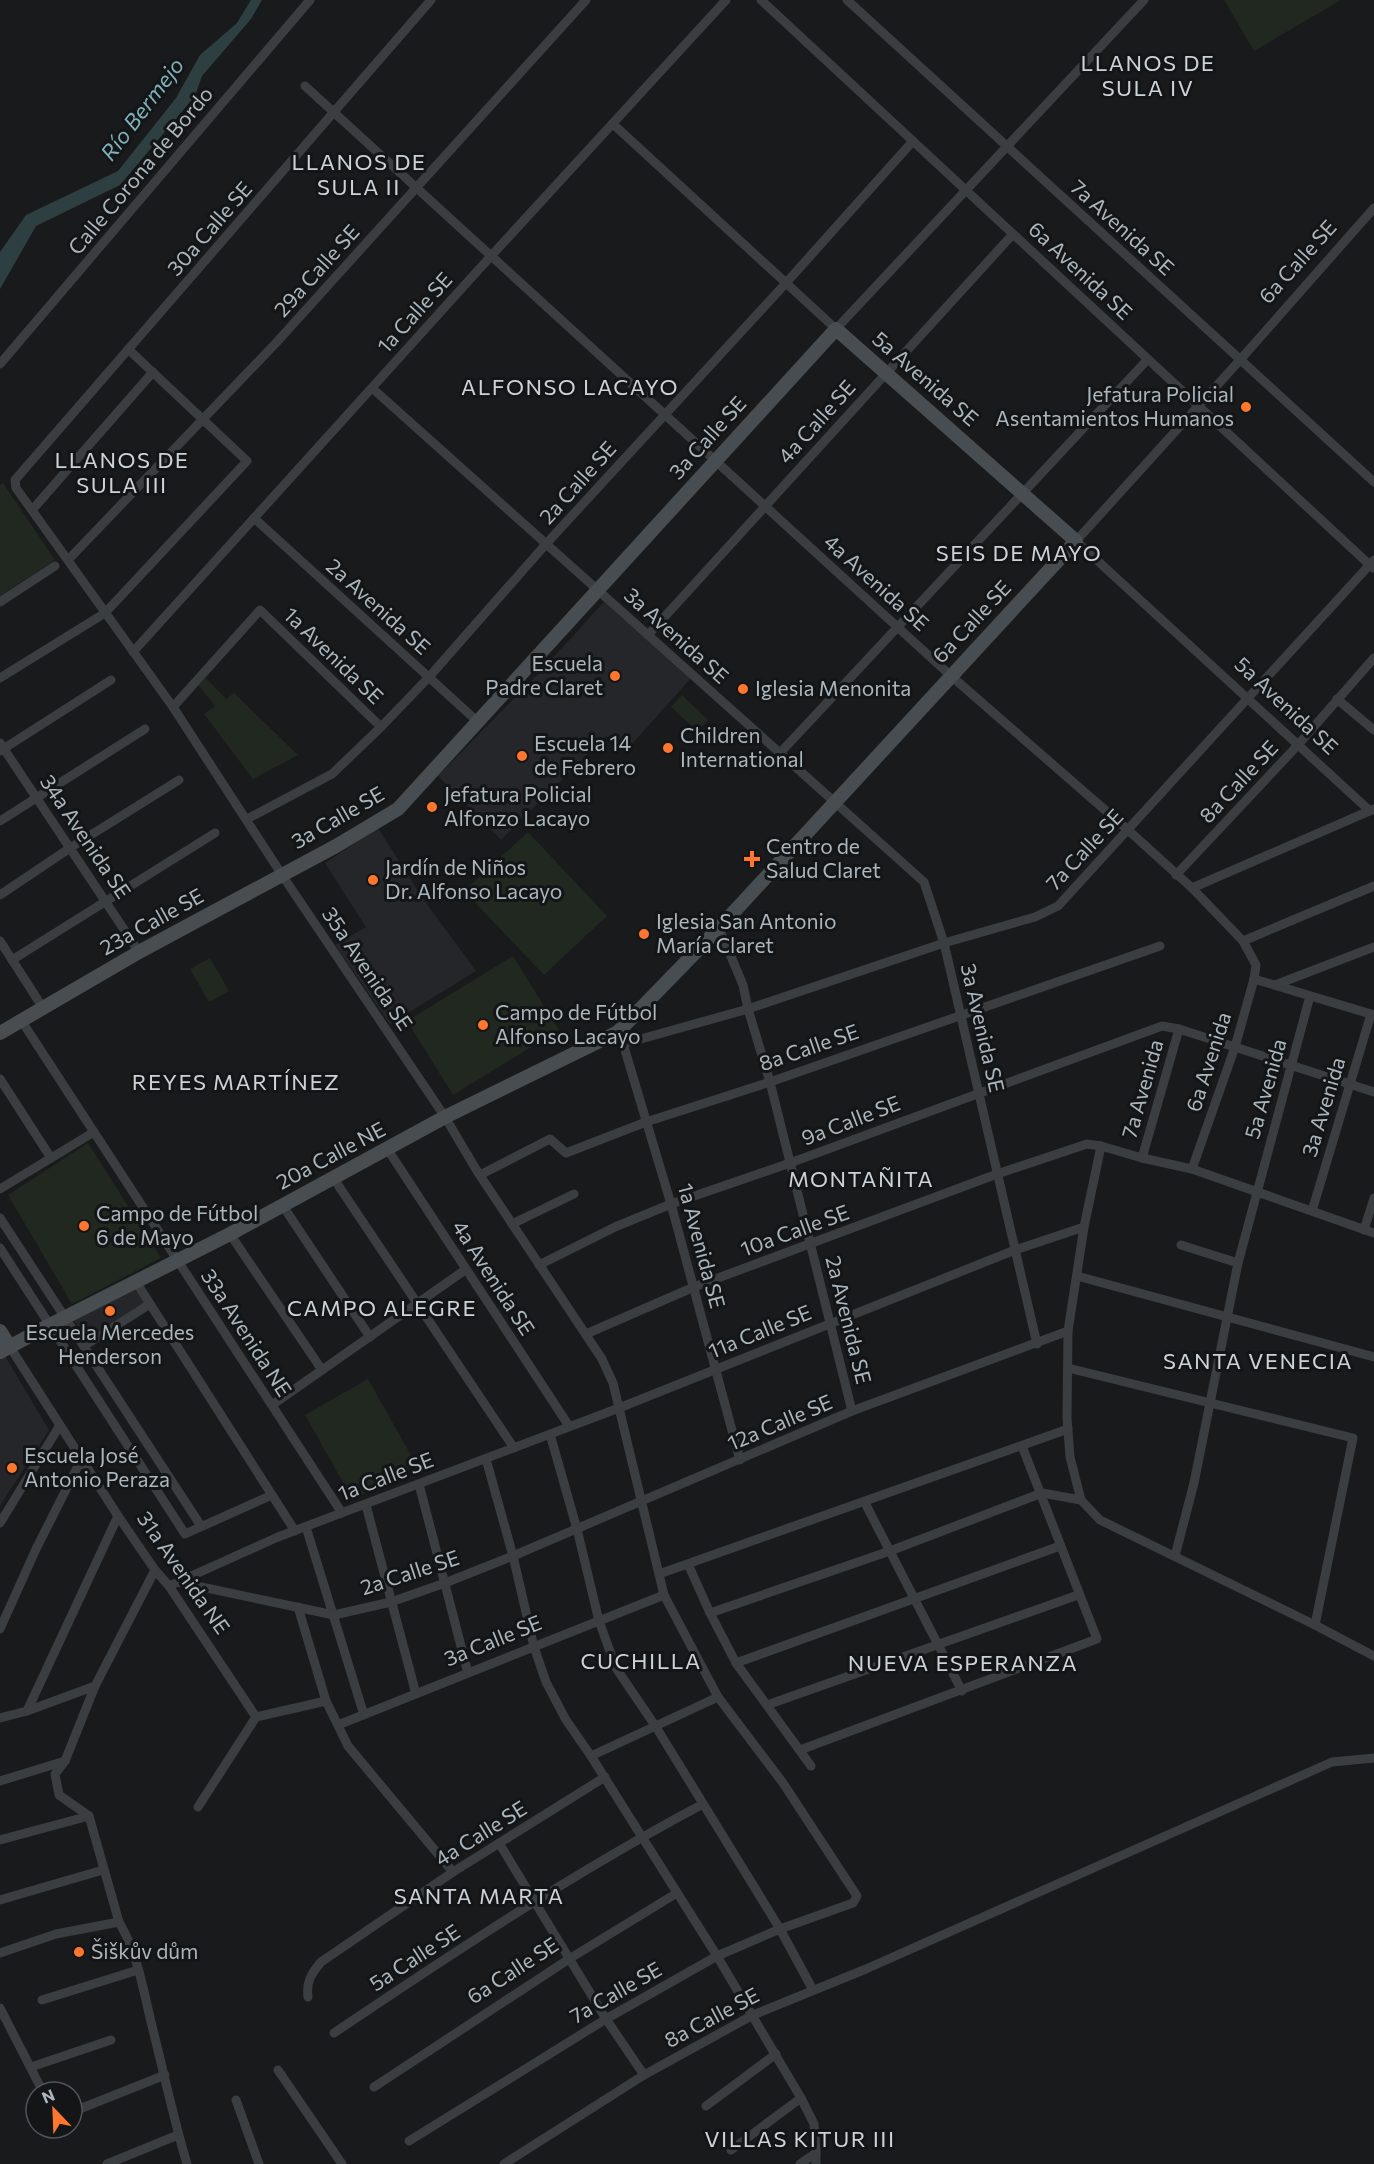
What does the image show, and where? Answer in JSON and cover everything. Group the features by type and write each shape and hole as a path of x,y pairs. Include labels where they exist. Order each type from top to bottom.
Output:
{"street":[{"name":"Calle Corona de Bordo","path":"0,364 310,0"},
{"name":"30a Calle SE","path":"15,480 431,0"},
{"name":"29a Calle SE","path":"69,559 282,336 586,0"},
{"name":"1a Calle SE","path":"133,652 726,0"},
{"name":"6a Avenida SE","path":"761,0 1373,564"},
{"name":"7a Avenida SE","path":"847,0 1374,482"},
{"name":"3a Calle SE","path":"282,875 398,809 715,460 1144,0"},
{"name":"4a Avenida SE","path":"305,87 950,675 1192,888 1243,941 1256,965"},
{"name":"5a Avenida SE","path":"613,124 837,329 1076,541 1297,746 1372,810"},
{"name":"2a Calle SE","path":"247,819 332,774 381,727 429,677 546,544 913,141"},
{"name":"6a Calle SE","path":"621,1038 950,675 1076,541 1374,208"},
{"name":"4a Calle SE","path":"648,635 1013,234"},
{"path":"0,678 105,613 247,461 128,349"},
{"path":"780,753 1148,359"},
{"path":"33,509 153,372"},
{"name":"3a Avenida SE","path":"372,388 924,882 944,943 1037,1344"},
{"name":"35a Avenida SE","path":"15,480 16,488 173,707 282,875 445,1117 480,1175 602,1359 613,1383 664,1596 718,1698 783,1783 850,1883 857,1896 853,1903"},
{"name":"2a Avenida SE","path":"254,518 478,722"},
{"name":"7a Calle SE","path":"621,1038 748,1009 944,943 1035,917 1058,906 1373,564"},
{"path":"0,602 55,566"},
{"name":"1a Avenida SE","path":"173,707 260,610 381,727"},
{"name":"8a Calle SE","path":"1176,875 1297,746 1374,658"},
{"path":"1,748 111,680"},
{"path":"1337,699 1374,730"},
{"path":"0,821 145,729"},
{"name":"34a Avenida SE","path":"1,748 139,951"},
{"path":"0,895 179,780"},
{"path":"1192,888 1372,810"},
{"path":"12,960 215,833"},
{"name":"23a Calle SE","path":"0,1033 139,951 282,875"},
{"path":"1243,941 1374,886"},
{"name":"2a Avenida SE","path":"719,928 743,985 770,1082 852,1411"},
{"path":"0,941 44,1008"},
{"name":"8a Calle SE","path":"480,1175 550,1139 566,1153 646,1122 770,1082 1160,946"},
{"path":"1275,985 1374,947"},
{"name":"6a Avenida","path":"1192,1169 1235,1047 1256,965"},
{"path":"1254,979 1371,1013"},
{"name":"5a Avenida","path":"1175,1556 1194,1483 1238,1263 1310,996"},
{"name":"3a Avenida","path":"1312,1211 1371,1013"},
{"name":"33a Avenida NE","path":"21,1020 342,1513"},
{"name":"9a Calle SE","path":"539,1265 615,1227 671,1204 790,1163 1162,1026 1179,1029"},
{"path":"1179,1029 1374,1092"},
{"name":"7a Avenida","path":"1142,1158 1179,1029"},
{"name":"1a Avenida SE","path":"621,1038 671,1204 740,1460"},
{"name":"20a Calle NE","path":"5,1349 178,1262 445,1117 621,1038"},
{"path":"0,1079 51,1158"},
{"path":"0,1189 94,1132"},
{"name":"10a Calle SE","path":"586,1334 694,1287 997,1174 1087,1144 1192,1169 1369,1231"},
{"path":"1101,1146 1084,1227 1068,1331 1070,1457 1081,1500 1100,1520 1315,1624 1374,1656"},
{"name":"4a Avenida SE","path":"388,1150 569,1426"},
{"path":"334,1179 514,1448"},
{"path":"512,1224 574,1194"},
{"path":"1369,1231 1374,1198"},
{"path":"283,1206 370,1337"},
{"path":"0,1218 201,1526"},
{"name":"11a Calle SE","path":"619,1408 1015,1250 1084,1227"},
{"path":"230,1234 322,1370"},
{"path":"1181,1245 1238,1263"},
{"path":"0,1248 185,1534 272,1495"},
{"path":"272,1405 465,1270"},
{"path":"1077,1276 1374,1357"},
{"path":"136,1282 295,1531"},
{"path":"84,1346 150,1304"},
{"name":"31a Avenida NE","path":"0,1331 5,1349 60,1425 155,1570 174,1584 256,1717"},
{"name":"12a Calle SE","path":"643,1502 852,1411 1068,1331"},
{"path":"1068,1368 1353,1438 1315,1624"},
{"name":"1a Calle SE","path":"174,1584 295,1531 619,1408"},
{"path":"0,1523 60,1425"},
{"path":"659,1574 865,1503 1068,1429"},
{"path":"550,1434 577,1529 599,1621 616,1668 656,1727 780,1929 813,1990"},
{"path":"800,1750 1097,1639 1078,1595 1042,1492 1022,1446"},
{"path":"1,1625 82,1458"},
{"path":"486,1459 513,1556 534,1647 546,1682 566,1720 605,1777 717,1956 801,2098 814,2124 816,2164"},
{"path":"419,1484 468,1673"},
{"path":"710,1613 890,1551 1042,1492 1081,1500"},
{"name":"2a Calle SE","path":"174,1584 334,1615 391,1602 446,1583 643,1502"},
{"path":"865,1503 962,1691"},
{"path":"366,1505 417,1694"},
{"path":"27,1711 118,1516"},
{"path":"306,1527 364,1715"},
{"path":"736,1663 1060,1546"},
{"path":"688,1564 736,1663 811,1766"},
{"path":"155,1570 95,1686 65,1761 55,1774 60,1795 89,1816 118,1922 126,1934 138,1970 187,2164"},
{"path":"767,1705 1078,1595"},
{"name":"3a Calle SE","path":"338,1725 664,1596"},
{"path":"298,1607 326,1701 348,1746 453,1872"},
{"path":"0,1718 27,1711 95,1686"},
{"path":"591,1756 718,1698"},
{"path":"198,1807 256,1717 326,1701"},
{"name":"8a Calle SE","path":"504,2164 644,2075 753,2015 866,1969 951,1930 1059,1885 1332,1762 1374,1758"},
{"path":"0,1781 65,1761"},
{"name":"4a Calle SE","path":"308,1997 306,1986 311,1974 321,1962 453,1872 605,1777"},
{"name":"5a Calle SE","path":"334,2033 534,1901 641,1836 703,1804"},
{"path":"0,1840 89,1816"},
{"path":"499,1843 606,2019 644,2075"},
{"path":"0,1900 103,1870"},
{"name":"6a Calle SE","path":"374,2087 569,1959 677,1893"},
{"name":"7a Calle SE","path":"409,2141 606,2019 717,1956 780,1929 853,1903"},
{"path":"0,1953 56,1934 118,1922"},
{"path":"42,2000 138,1970"},
{"path":"0,2008 37,2080"},
{"path":"31,2067 111,2040"},
{"path":"705,2106 776,2054"},
{"path":"278,2070 342,2164"},
{"path":"84,2107 165,2075"},
{"path":"731,2150 801,2098"},
{"path":"236,2100 259,2164"},
{"path":"107,2164 178,2135"},
{"path":"800,2164 816,2153"}],"shaded area":[{"path":"251,0 262,0 251,19 202,76 195,96 120,185 36,226 0,289 0,252 26,215 118,171 176,98 200,55 237,23"},
{"path":"1224,0 1341,0 1254,51"},
{"path":"3,483 55,560 0,596 0,485"},
{"path":"604,602 691,678 624,753 606,736 501,840 438,776 539,673"},
{"path":"206,678 226,699 234,693 298,755 253,779 204,714 215,706 198,685"},
{"path":"682,695 708,720 697,731 671,707"},
{"path":"378,828 421,896 476,971 390,1024 335,945 366,927 325,863"},
{"path":"528,832 607,916 544,975 464,891"},
{"name":"Campo de Fútbol Alfonso Lacayo","path":"513,956 559,1030 453,1095 407,1021"},
{"path":"210,958 229,991 209,1002 190,969"},
{"name":"Campo de Fútbol 6 de Mayo","path":"88,1143 161,1258 72,1304 8,1195"},
{"name":"Escuela Mercedes Henderson","path":"134,1287 145,1304 87,1341 73,1319"},
{"name":"Escuela José Antonio Peraza","path":"5,1356 49,1430 0,1506 0,1358"},
{"path":"368,1379 416,1464 353,1500 305,1415"}],"place":[{"name":"Jefatura Policial Asentamientos Humanos","path":"1246,407"},
{"name":"Escuela Padre Claret","path":"615,676"},
{"name":"Iglesia Menonita","path":"743,689"},
{"name":"Children International","path":"668,748"},
{"name":"Escuela 14 de Febrero","path":"522,756"},
{"name":"Jefatura Policial Alfonzo Lacayo","path":"432,807"},
{"name":"Centro de Salud Claret","path":"752,859"},
{"name":"Jardín de Niños Dr. Alfonso Lacayo","path":"373,880"},
{"name":"Iglesia San Antonio María Claret","path":"644,934"},
{"name":"Campo de Fútbol Alfonso Lacayo","path":"483,1025"},
{"name":"Campo de Fútbol 6 de Mayo","path":"84,1226"},
{"name":"Escuela Mercedes Henderson","path":"110,1311"},
{"name":"Escuela José Antonio Peraza","path":"12,1468"},
{"name":"Šiškův dům","path":"79,1952"}],"district":[{"name":"LLANOS DE SULA IV","path":"1148,76"},
{"name":"LLANOS DE SULA II","path":"359,174"},
{"name":"ALFONSO LACAYO","path":"570,387"},
{"name":"LLANOS DE SULA III","path":"122,473"},
{"name":"SEIS DE MAYO","path":"1019,553"},
{"name":"REYES MARTÍNEZ","path":"236,1082"},
{"name":"MONTAÑITA","path":"861,1179"},
{"name":"CAMPO ALEGRE","path":"382,1308"},
{"name":"SANTA VENECIA","path":"1258,1361"},
{"name":"CUCHILLA","path":"641,1661"},
{"name":"NUEVA ESPERANZA","path":"963,1663"},
{"name":"SANTA MARTA","path":"479,1896"},
{"name":"VILLAS KITUR III","path":"800,2139"}],"water label":[{"name":"Río Bermejo","path":"142,109"}]}
